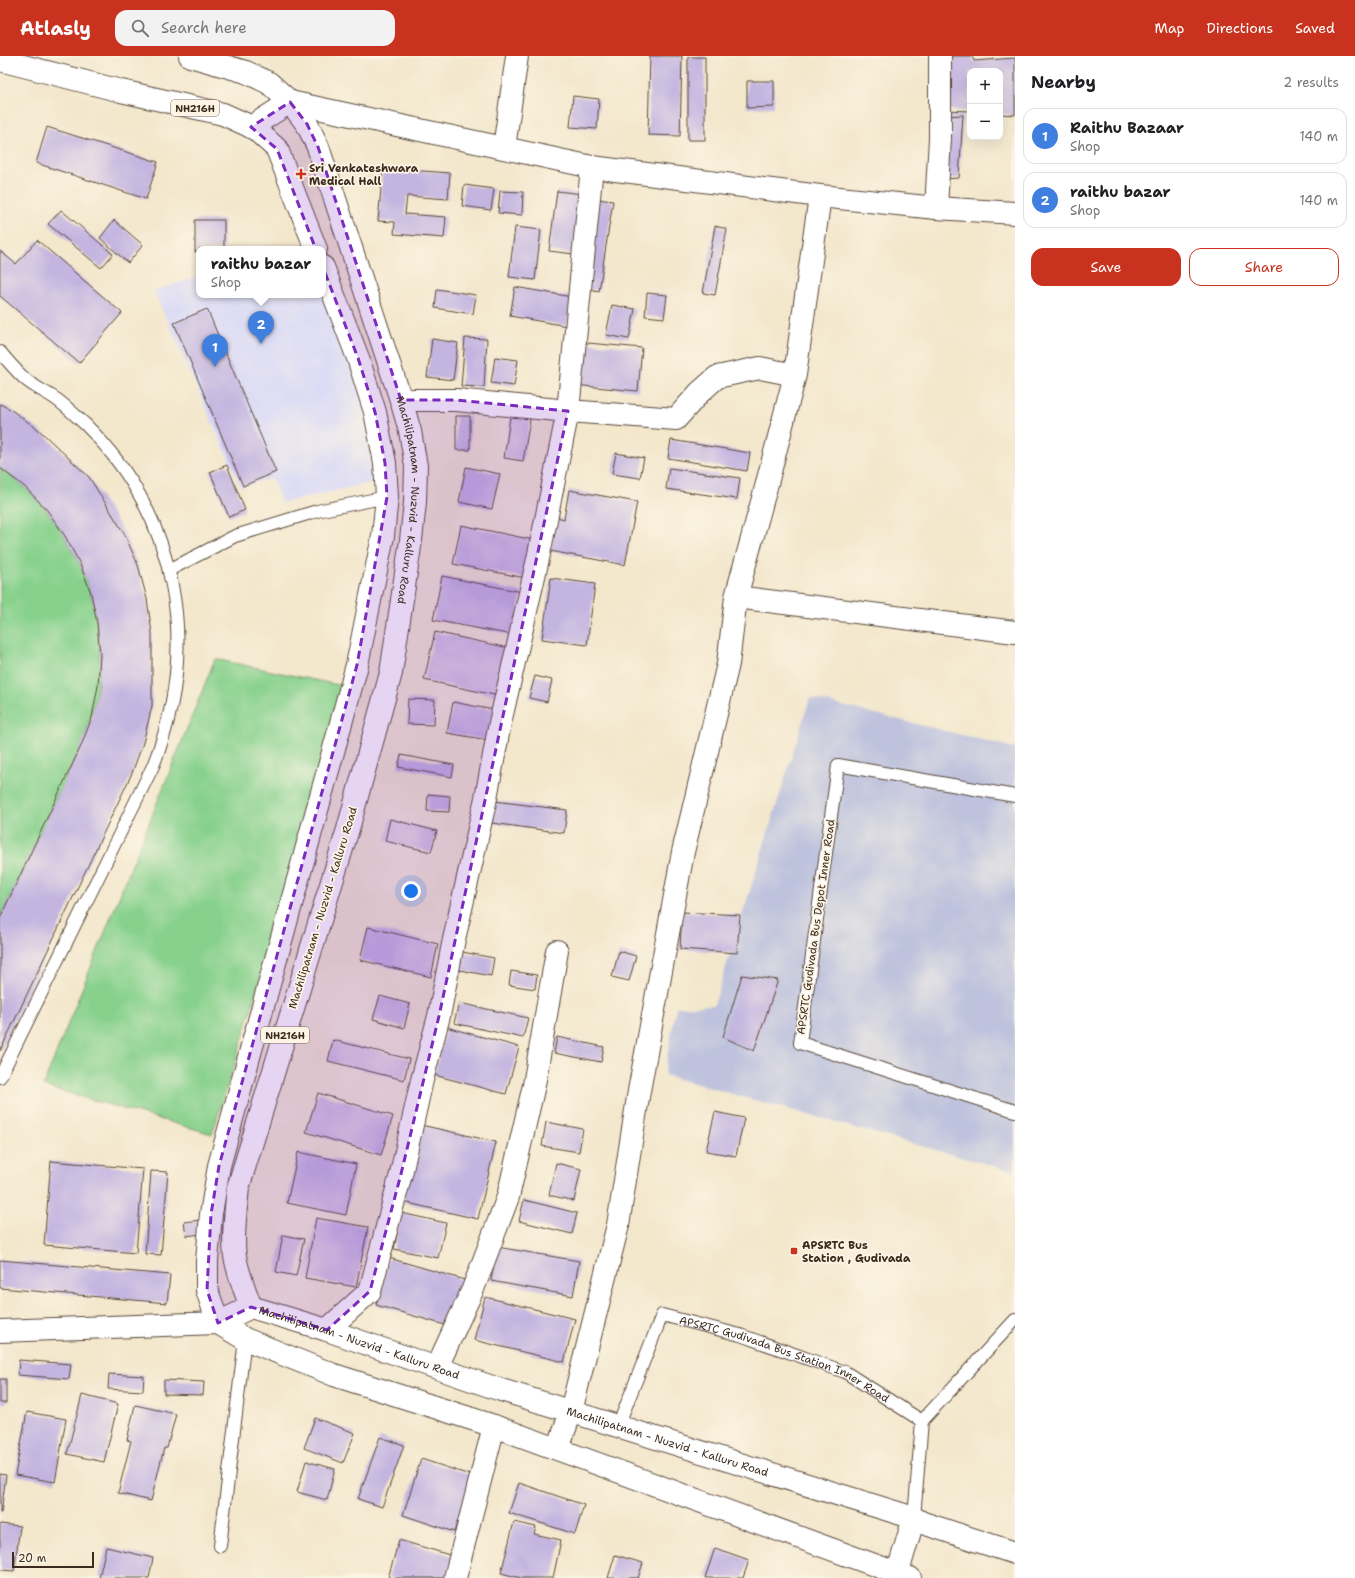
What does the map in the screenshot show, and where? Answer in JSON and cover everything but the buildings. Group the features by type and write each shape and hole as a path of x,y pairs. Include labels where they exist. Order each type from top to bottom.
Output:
{"main road":[{"name":"Machilipatnam - Nuzvid - Kalluru Road","path":"190,56 246,72 270,83 290,102 308,124 318,147 410,431 416,466 415,502 411,540 391,673 348,829 238,1188 235,1214 235,1255 240,1277 251,1307 327,1330 498,1389 914,1518 922,1523 1015,1553"},
{"path":"504,148 517,56"},
{"path":"936,208 940,138 940,56"},
{"name":"NH216H","path":"0,60 223,114 254,128 277,149 315,246"},
{"path":"251,127 290,102 592,167 820,196 936,208 1015,213"},
{"path":"327,1330 370,1291 401,1174 422,1080 439,1016 453,944 486,798 500,723 538,558 568,410 592,167"},
{"path":"558,1449 571,1411 618,1225 639,1091 679,875 728,664 736,598 795,375 820,196"},
{"name":"Machilipatnam - Nuzvid - Kalluru Road","path":"218,1323 207,1290 207,1262 211,1214 219,1166 357,665 383,536 387,496 385,464 375,412 358,358 326,275"},
{"path":"400,400 456,400 676,419 699,393 717,378 760,368 795,375"},
{"path":"736,598 1015,632"},
{"path":"437,1367 473,1289 508,1197 534,1085 557,951"},
{"path":"0,1331 218,1323 251,1307"},
{"path":"218,1323 245,1339 334,1375 494,1426 901,1577 914,1518"},
{"path":"455,1578 494,1426"}],"lane":[{"path":"0,352 26,379 57,400 85,424 110,451 132,482 149,514 163,549 169,570 177,621 178,658 170,713 160,749 0,1077"},
{"path":"169,570 235,536 317,511 387,496"},
{"name":"APSRTC Gudivada Bus Depot Inner Road","path":"1015,796 838,765 800,1043 1015,1111"},
{"name":"APSRTC Gudivada Bus Station Inner Road","path":"618,1426 662,1315 740,1335 845,1372 922,1421"},
{"path":"914,1518 922,1421 1015,1320"},
{"path":"220,1546 245,1339"}],"highlighted area":[{"path":"290,102 307,124 318,147 401,400 456,400 568,411 439,1016 401,1174 370,1291 327,1330 251,1307 218,1323 207,1290 211,1214 219,1166 357,665 387,497 385,463 375,412 358,358 277,149 251,127"}],"shaded area":[{"path":"196,277 196,298 324,298 364,397 378,481 281,503 272,478 241,487 154,291"},
{"path":"810,698 1015,748 1015,1172 664,1075 676,1007 714,1005"}],"green space":[{"path":"0,468 37,499 61,530 73,550 91,594 96,617 100,664 94,703 81,746 0,918"},
{"path":"215,659 343,686 242,1041 212,1134 43,1086"}],"place":[{"name":"Sri Venkateshwara Medical Hall","path":"301,174"},
{"name":"raithu bazar","path":"261,344"},
{"name":"Raithu Bazaar","path":"215,367"},
{"name":"APSRTC Bus Station , Gudivada","path":"794,1251"}]}
